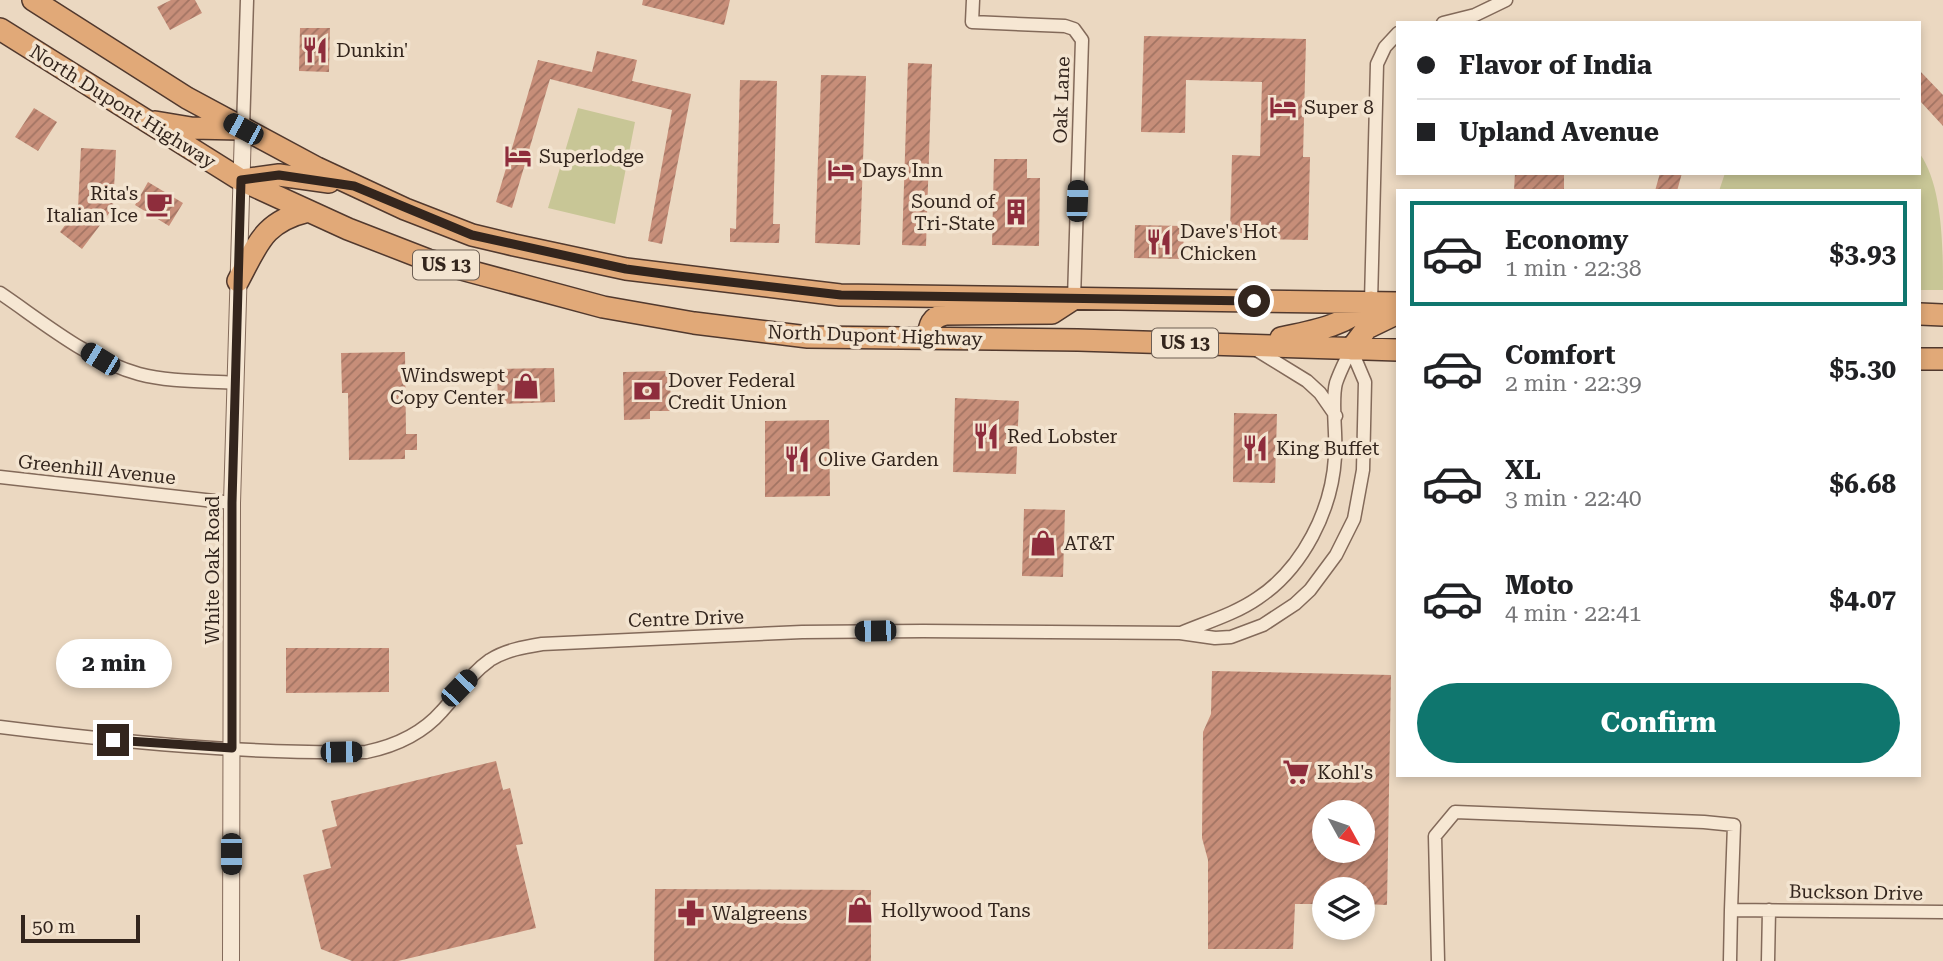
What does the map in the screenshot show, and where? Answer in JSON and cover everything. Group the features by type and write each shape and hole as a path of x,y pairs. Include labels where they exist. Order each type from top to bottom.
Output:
{"highway":[{"name":"North Dupont Highway","path":"33,0 152,77 243,129 354,186 472,235 626,269 841,295 1396,303"},
{"name":"North Dupont Highway","path":"0,29 241,180 308,211 428,260 603,307 694,323 808,337 1078,340 1396,349"},
{"path":"142,120 191,128 243,129"},
{"path":"241,180 279,175 354,186"},
{"path":"238,281 263,234 293,214 308,211"},
{"path":"928,339 929,327 937,316 1052,313 1074,299"},
{"path":"1248,345 1340,324 1371,302"},
{"path":"1351,349 1367,328 1396,314"},
{"path":"1921,314 1943,315"},
{"path":"1921,359 1943,359"}],"street":[{"path":"243,129 247,0"},
{"name":"Oak Lane","path":"973,0 972,22 1065,26 1074,29 1082,40 1074,299"},
{"path":"1451,21 1475,15 1506,0"},
{"path":"1371,302 1377,64 1385,47 1396,35"},
{"name":"White Oak Road","path":"231,961 232,503 243,129"},
{"path":"0,293 80,347 119,368 159,378 234,383"},
{"path":"1248,345 1307,381 1320,393 1336,416"},
{"name":"Centre Drive","path":"1180,633 1257,599 1272,588 1299,558 1318,524 1331,489 1336,456 1335,385 1351,349"},
{"name":"Centre Drive","path":"0,727 89,738 232,748 366,752 387,748 427,725 442,711 459,688 491,660 508,651 542,644 802,632 1180,633 1215,638 1231,637 1264,625 1310,590 1336,555 1354,519 1363,470 1365,383 1351,349"},
{"name":"Greenhill Avenue","path":"0,477 232,503"},
{"path":"1438,961 1435,836 1455,812 1734,825 1730,961"},
{"name":"Buckson Drive","path":"1731,910 1943,912"},
{"path":"1768,961 1769,910"}],"shaded area":[{"path":"578,108 635,122 615,224 548,208"},
{"path":"1921,156 1933,183 1940,219 1943,290 1921,290 1921,189 1720,189 1724,175 1921,175"}],"building":[{"path":"171,0 195,0 202,13 170,30 157,7"},
{"path":"643,0 730,0 724,25 642,5"},
{"name":"Dunkin'","path":"300,28 330,28 329,72 299,71"},
{"name":"Super 8","path":"1144,36 1306,39 1303,157 1310,157 1308,240 1259,239 1259,233 1230,233 1232,155 1260,156 1262,82 1186,80 1185,133 1141,132"},
{"name":"Superlodge","path":"597,51 637,60 632,81 691,94 662,244 648,241 672,110 550,79 512,208 496,202 538,60 592,72"},
{"path":"908,63 932,64 926,246 902,245"},
{"path":"1921,72 1943,95 1943,126 1921,102"},
{"path":"821,75 866,76 860,245 815,243"},
{"path":"740,80 777,81 773,224 780,224 779,243 730,242 730,228 736,229"},
{"path":"34,108 57,122 38,151 15,137"},
{"path":"81,148 116,150 113,208 82,249 60,232 78,208"},
{"name":"Sound of Tri-State","path":"994,159 1027,159 1027,178 1040,178 1039,246 992,245"},
{"path":"1515,175 1564,175 1564,189 1514,189"},
{"path":"1659,175 1681,175 1678,189 1656,189"},
{"name":"Rita's Italian Ice","path":"148,182 183,203 169,226 135,205"},
{"name":"Dave's Hot Chicken","path":"1135,225 1184,226 1183,259 1134,258"},
{"path":"405,352 406,434 417,434 417,450 405,450 405,459 349,460 348,393 342,393 341,353"},
{"name":"Windswept Copy Center","path":"554,368 555,402 498,404 497,369"},
{"name":"Dover Federal Credit Union","path":"670,371 671,411 650,411 650,419 624,420 623,372"},
{"name":"Red Lobster","path":"955,398 1019,401 1016,474 953,472"},
{"name":"King Buffet","path":"1234,413 1277,414 1275,483 1233,482"},
{"name":"Olive Garden","path":"829,420 830,496 765,497 765,421"},
{"name":"AT&T","path":"1024,509 1065,510 1063,577 1022,576"},
{"path":"286,648 389,648 389,692 286,693"},
{"name":"Kohl's","path":"1212,671 1391,675 1387,905 1375,904 1375,877 1312,877 1312,904 1295,904 1293,949 1208,949 1208,860 1202,838 1203,732 1211,714"},
{"path":"496,761 503,790 510,788 523,844 516,845 536,928 398,961 352,961 321,949 303,875 331,868 322,830 337,826 331,801"},
{"path":"655,889 871,890 871,961 654,961"}],"place":[{"name":"Dunkin'","path":"315,50"},
{"name":"Super 8","path":"1283,107"},
{"name":"Superlodge","path":"518,156"},
{"name":"Days Inn","path":"841,170"},
{"name":"Rita's Italian Ice","path":"159,204"},
{"name":"Sound of Tri-State","path":"1016,212"},
{"name":"Dave's Hot Chicken","path":"1159,242"},
{"name":"Windswept Copy Center","path":"526,386"},
{"name":"Dover Federal Credit Union","path":"647,391"},
{"name":"Red Lobster","path":"986,436"},
{"name":"King Buffet","path":"1255,448"},
{"name":"Olive Garden","path":"797,459"},
{"name":"AT&T","path":"1043,543"},
{"name":"Kohl's","path":"1296,772"},
{"name":"Hollywood Tans","path":"860,910"},
{"name":"Walgreens","path":"691,913"}],"route":[{"path":"113,740 232,748 232,503 241,180 279,175 354,186 472,235 626,269 678,276 841,295 1254,301"}]}
